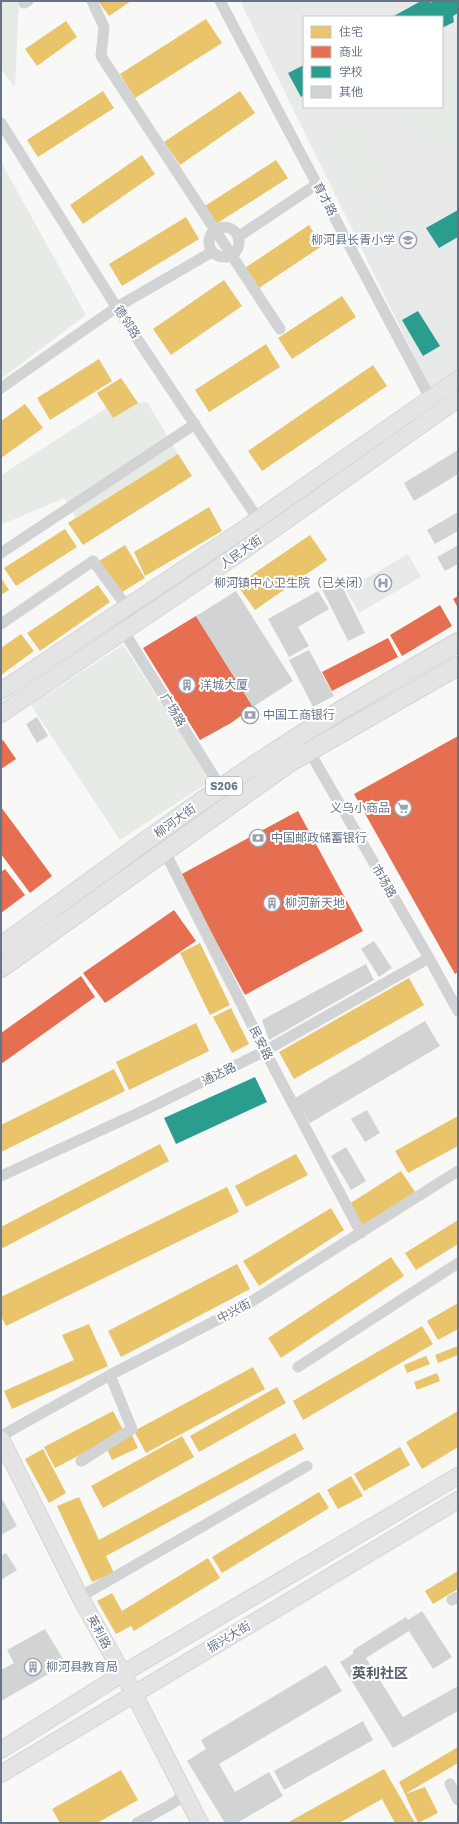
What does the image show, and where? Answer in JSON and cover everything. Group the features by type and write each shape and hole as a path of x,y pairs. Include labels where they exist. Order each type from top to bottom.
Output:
{"main road":[{"name":"柳河大街","path":"1,946 221,788 336,713 458,642"},
{"name":"柳河大街","path":"1,968 289,763 458,666"}],"street":[{"path":"24,1 24,3 28,1"},
{"path":"92,1 104,27 101,56 280,329"},
{"name":"育才路","path":"220,1 430,398"},
{"name":"德邻路","path":"1,123 117,307 258,519"},
{"path":"238,236 317,184"},
{"path":"226,228 235,232 238,236 238,247 232,256 218,256 212,252 209,243 215,230 226,228"},
{"path":"1,388 117,307 212,252"},
{"name":"人民大街","path":"1,691 258,519 458,379"},
{"name":"人民大街","path":"1,714 130,628 458,399"},
{"path":"1,552 195,424"},
{"name":"广场路","path":"1,624 93,561 127,607 130,628 221,788"},
{"name":"市场路","path":"309,751 458,1010"},
{"name":"民安路","path":"165,852 265,1051 361,1233"},
{"name":"通达路","path":"1,1176 147,1110 265,1051 429,958"},
{"name":"中兴街","path":"1,1436 110,1374 246,1305 458,1171"},
{"path":"298,1367 458,1263"},
{"path":"81,1461 132,1429 110,1374"},
{"name":"英利路","path":"1,1439 80,1597 134,1694 200,1823"},
{"path":"80,1597 307,1466"},
{"name":"振兴大街","path":"1,1750 122,1674 458,1476"},
{"name":"振兴大街","path":"1,1774 458,1500"},
{"path":"450,1784 458,1800"},
{"path":"138,1823 186,1794"}],"shaded area":[{"path":"1,1 19,1 15,87 1,70"},
{"name":"柳河县长青小学","path":"244,1 458,1 458,374 432,392 241,3"},
{"path":"458,63 458,138 427,154 401,108 443,108 443,70"},
{"path":"352,120 384,177 373,183 395,222 372,234 320,138"},
{"path":"1,162 86,315 1,379"},
{"path":"147,402 178,454 76,518 64,498 1,525 1,475 106,408 113,418 138,403"},
{"name":"柳河镇中心卫生院（已关闭）","path":"408,554 421,577 359,613 346,590"},
{"path":"123,645 212,780 120,840 31,705"}],"building: 住宅":[{"path":"98,1 131,1 109,16"},
{"path":"206,19 222,43 135,98 120,74"},
{"path":"66,21 77,37 37,66 25,49"},
{"path":"103,91 114,108 38,157 27,140"},
{"path":"240,91 255,113 180,165 164,142"},
{"path":"142,155 155,174 83,224 70,205"},
{"path":"276,160 288,178 216,224 205,206"},
{"path":"186,217 199,239 122,286 109,264"},
{"path":"309,225 322,246 259,288 245,268"},
{"path":"224,280 242,306 171,355 153,329"},
{"path":"342,296 356,317 292,359 278,338"},
{"path":"266,344 280,367 209,412 195,390"},
{"path":"99,359 112,381 50,420 37,398"},
{"path":"373,365 387,386 262,471 248,451"},
{"path":"121,378 138,403 113,418 97,393"},
{"path":"25,404 43,428 1,458 1,421"},
{"path":"178,454 192,476 83,545 68,523"},
{"path":"209,507 222,531 145,576 134,552"},
{"path":"65,529 77,547 16,586 4,568"},
{"path":"310,535 327,560 255,610 237,585"},
{"path":"125,545 145,578 119,594 99,561"},
{"path":"1,578 9,590 1,595"},
{"path":"98,585 110,602 40,651 27,633"},
{"path":"21,634 34,651 1,675 1,648"},
{"path":"200,943 230,1005 210,1015 180,953"},
{"path":"409,978 424,1005 294,1079 279,1052"},
{"path":"231,1008 249,1044 232,1053 213,1017"},
{"path":"196,1023 209,1051 129,1090 116,1062"},
{"path":"114,1069 125,1091 1,1152 1,1125"},
{"path":"458,1116 458,1146 408,1173 395,1151"},
{"path":"160,1144 169,1161 1,1249 1,1227"},
{"path":"296,1154 308,1175 246,1207 235,1186"},
{"path":"401,1171 415,1192 363,1225 349,1204"},
{"path":"227,1187 239,1212 6,1326 1,1316 1,1297"},
{"path":"331,1208 344,1230 259,1286 243,1261"},
{"path":"458,1220 458,1244 416,1270 405,1253"},
{"path":"391,1257 404,1276 281,1358 268,1338"},
{"path":"237,1264 250,1289 121,1357 108,1331"},
{"path":"458,1303 458,1329 438,1340 427,1321"},
{"path":"89,1324 108,1366 12,1409 4,1391 74,1360 62,1335"},
{"path":"422,1326 433,1344 303,1420 293,1401"},
{"path":"458,1346 458,1355 438,1363 435,1355"},
{"path":"426,1356 430,1364 407,1373 404,1365"},
{"path":"253,1367 265,1389 146,1453 134,1431"},
{"path":"437,1373 440,1381 417,1390 414,1382"},
{"path":"277,1387 286,1403 199,1452 190,1436"},
{"path":"113,1411 124,1432 55,1468 44,1447"},
{"path":"458,1411 458,1447 422,1469 406,1442"},
{"path":"295,1433 304,1449 106,1556 114,1573 92,1582 57,1506 79,1497 99,1540"},
{"path":"132,1435 138,1448 112,1460 106,1447"},
{"path":"182,1436 194,1457 103,1508 91,1486"},
{"path":"400,1447 410,1465 364,1491 354,1474"},
{"path":"43,1449 66,1493 49,1503 25,1459"},
{"path":"351,1476 363,1496 338,1509 327,1490"},
{"path":"319,1492 329,1508 222,1573 212,1557"},
{"path":"208,1558 220,1578 134,1631 131,1626 116,1634 97,1601 112,1593 122,1611"},
{"path":"458,1571 458,1589 433,1604 425,1591"},
{"path":"458,1747 458,1763 405,1794 399,1782"},
{"path":"384,1769 415,1823 395,1823 382,1799 339,1823 287,1823"},
{"path":"121,1770 138,1800 97,1823 60,1823 52,1809"},
{"path":"425,1787 438,1813 418,1823 405,1794"}],"building: 商业":[{"path":"458,596 458,608 453,599"},
{"path":"440,605 452,626 402,656 390,635"},
{"path":"196,616 253,707 231,723 200,740 143,648"},
{"path":"388,638 398,657 332,691 322,672"},
{"path":"458,736 458,972 455,974 354,794"},
{"path":"3,740 16,759 1,769 1,741"},
{"path":"1,807 52,876 30,893 1,854"},
{"name":"柳河新天地","path":"298,811 363,931 245,995 180,875"},
{"path":"5,869 25,895 1,913 1,872"},
{"path":"174,910 196,941 105,1003 83,973"},
{"path":"81,976 95,997 1,1064 1,1033"}],"building: 学校":[{"path":"421,1 430,1 430,3 434,1 458,1 458,13 453,16 454,22 443,28 443,16 394,16"},
{"path":"303,66 303,96 301,97 288,73"},
{"path":"458,210 458,237 439,248 426,228"},
{"path":"418,311 440,346 423,356 402,320"},
{"path":"255,1077 267,1102 176,1144 164,1118"}],"building: 其他":[{"path":"458,450 458,474 414,501 404,483"},
{"path":"458,512 458,531 435,544 427,530"},
{"path":"457,546 458,564 445,571 437,557"},
{"path":"337,576 365,633 348,641 320,585"},
{"path":"236,591 293,681 253,707 196,616"},
{"path":"318,591 329,609 298,627 309,646 289,657 268,619"},
{"path":"309,650 334,696 313,707 289,660"},
{"path":"37,717 48,736 37,743 26,724"},
{"path":"374,941 392,968 379,977 361,949"},
{"path":"366,964 374,980 269,1040 262,1020"},
{"path":"425,1021 440,1046 310,1123 295,1098"},
{"path":"367,1110 380,1133 365,1142 351,1119"},
{"path":"346,1147 366,1181 351,1190 331,1156"},
{"path":"1,1497 17,1526 1,1535"},
{"path":"6,1553 17,1570 1,1580 1,1556"},
{"path":"422,1611 452,1657 433,1669 409,1631 366,1658 403,1717 458,1686 458,1711 393,1748 340,1662 353,1654 353,1650 406,1617 408,1620"},
{"name":"柳河县教育局","path":"45,1629 66,1664 1,1701 1,1670 14,1663 7,1650"},
{"path":"326,1665 342,1691 219,1764 235,1792 269,1772 283,1796 237,1823 225,1823 187,1761 206,1749 201,1740"},
{"path":"363,1721 373,1740 284,1790 274,1771"}],"place":[{"name":"柳河县长青小学","path":"408,240"},
{"name":"柳河镇中心卫生院（已关闭）","path":"383,583"},
{"name":"洋城大厦","path":"187,685"},
{"name":"中国工商银行","path":"250,715"},
{"name":"义乌小商品","path":"403,808"},
{"name":"中国邮政储蓄银行","path":"258,838"},
{"name":"柳河新天地","path":"272,903"},
{"name":"柳河县教育局","path":"33,1667"}],"district":[{"name":"英利社区","path":"380,1673"}]}
